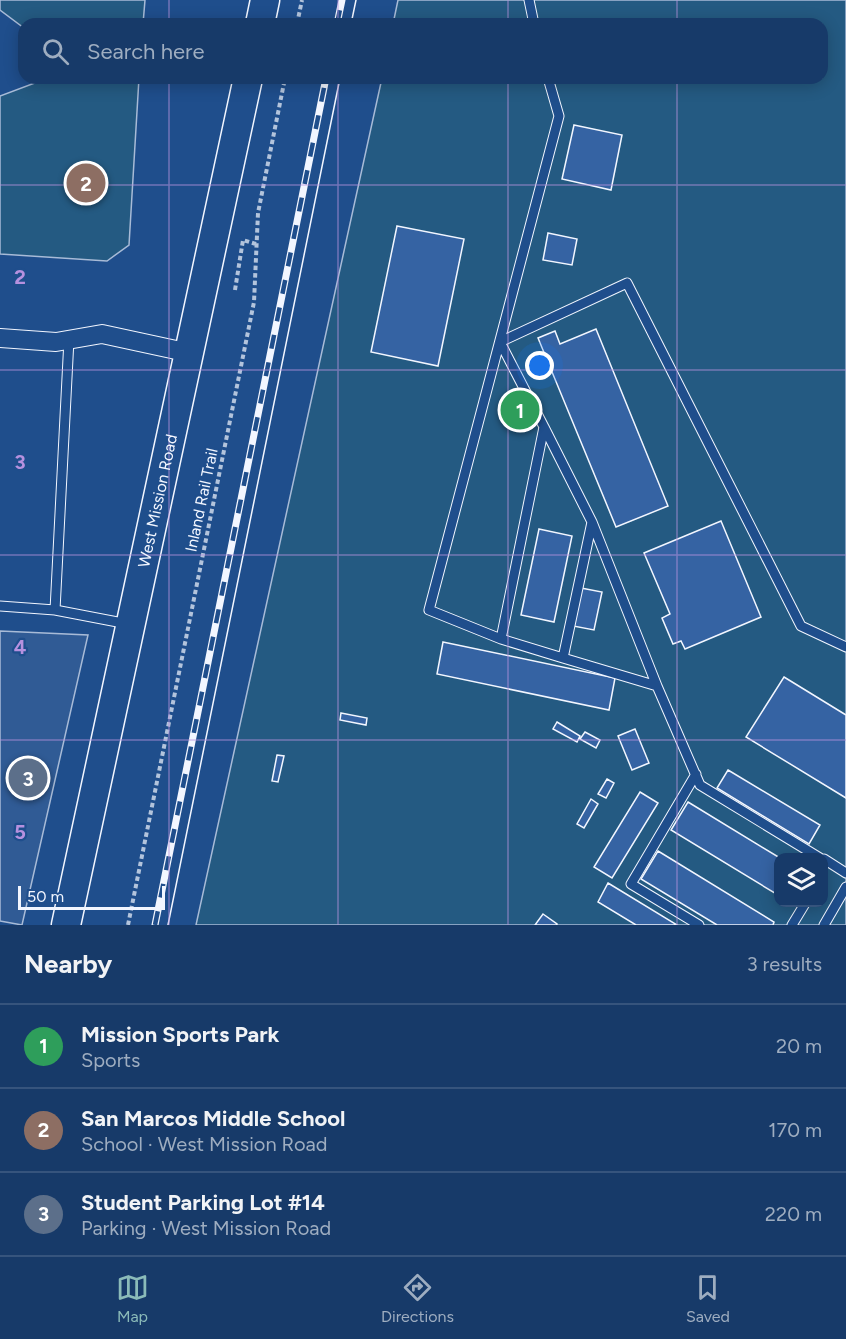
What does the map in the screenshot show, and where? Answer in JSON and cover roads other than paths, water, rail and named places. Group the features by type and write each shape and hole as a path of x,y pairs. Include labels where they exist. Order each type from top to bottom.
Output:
{"main road":[{"path":"261,18 265,0"},
{"name":"West Mission Road","path":"66,925 247,84"}],"street":[{"path":"0,338 56,342 102,334 190,353"}],"lane":[{"path":"529,0 533,18"},
{"path":"550,84 559,116 429,610 501,639 657,686"},
{"path":"500,342 627,283 801,626 846,647"},
{"path":"55,610 69,339"},
{"path":"500,342 592,522 657,686 700,785 812,853"},
{"path":"501,639 544,427"},
{"path":"562,658 592,522"},
{"path":"0,606 55,610 131,624"},
{"path":"696,774 631,884 699,925"},
{"path":"828,862 846,873"},
{"path":"824,925 846,887"},
{"path":"792,925 803,907"}],"tram line":[{"path":"352,18 356,0"},
{"path":"168,925 339,84"}],"railway":[{"path":"338,18 342,0"},
{"path":"155,925 325,84"}],"place":[{"name":"San Marcos Middle School","path":"86,183"},
{"name":"Mission Sports Park","path":"520,410"},
{"name":"Student Parking Lot #14","path":"28,778"}]}
